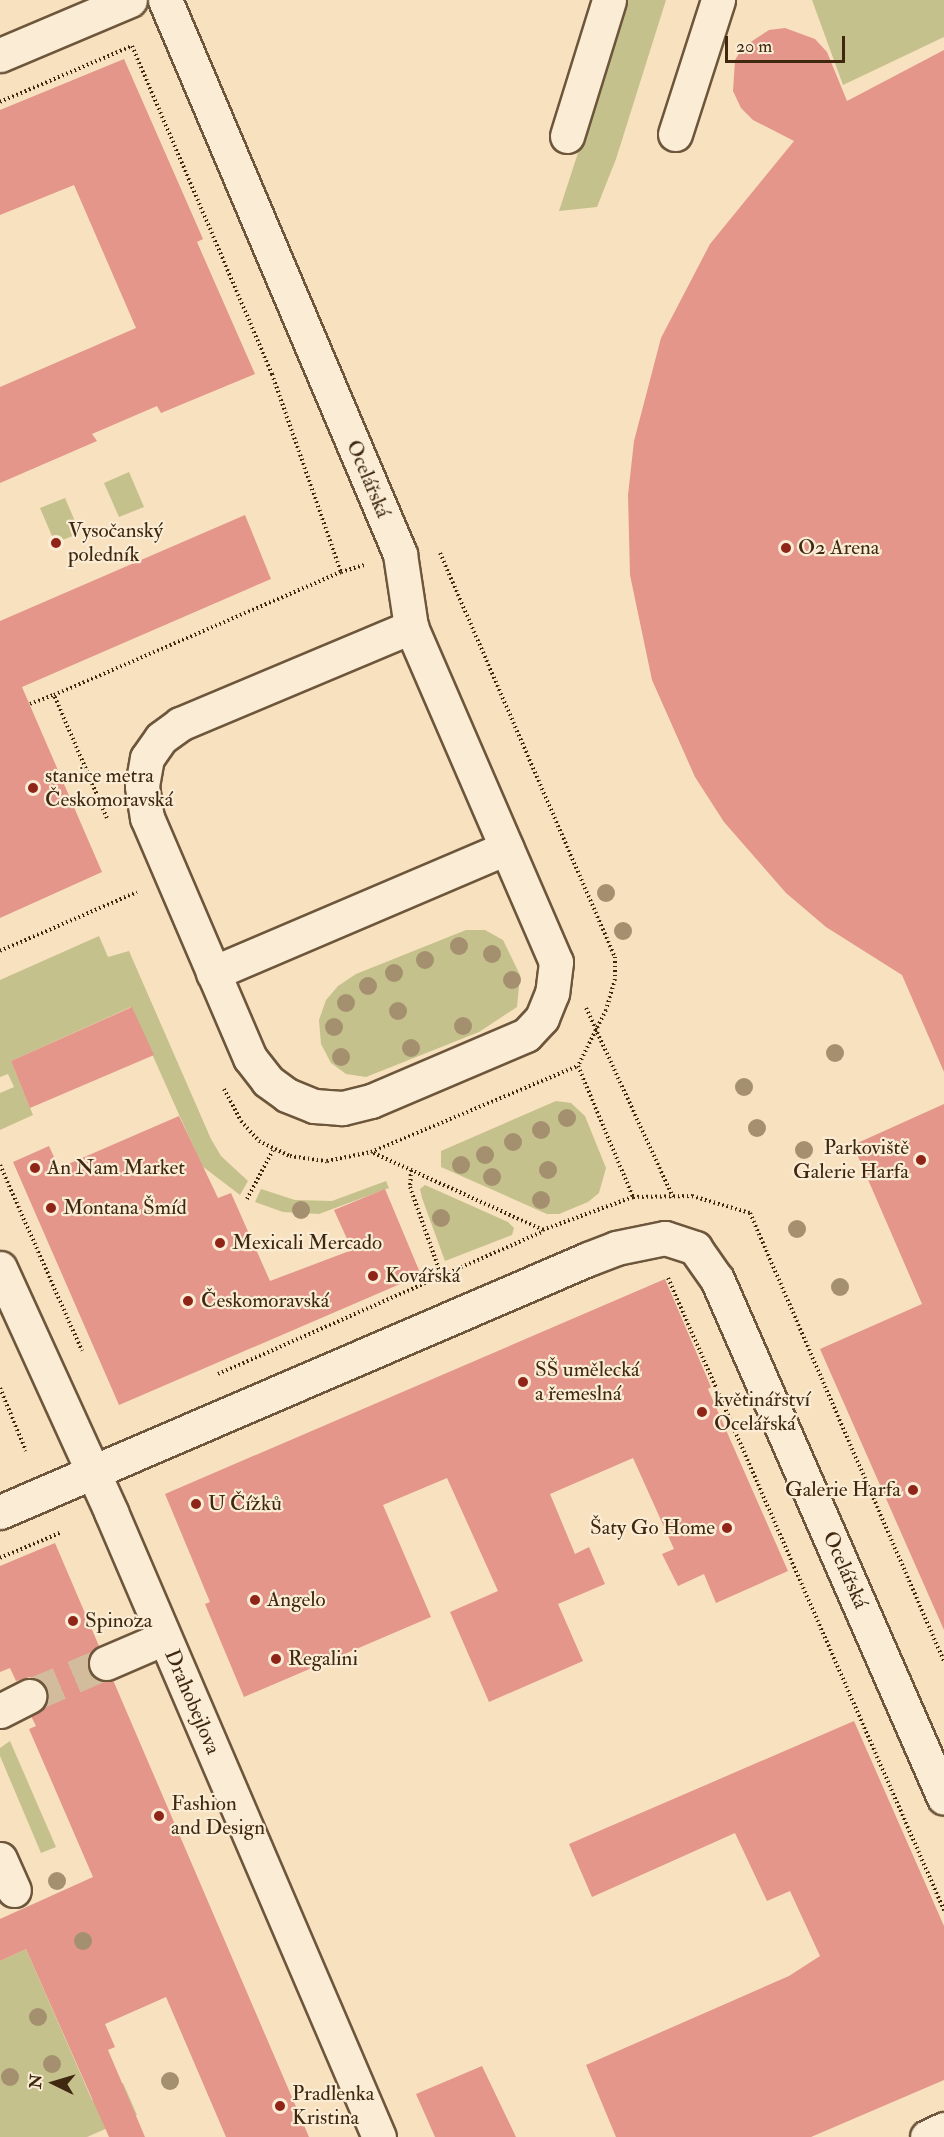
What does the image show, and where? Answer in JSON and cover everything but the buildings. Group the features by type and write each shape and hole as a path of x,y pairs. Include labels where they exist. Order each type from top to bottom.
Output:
{"street":[{"path":"0,56 130,0"},
{"name":"Ocelářská","path":"165,0 400,554 411,627 556,962 552,993 542,1018 526,1035 371,1101 342,1108 314,1106 287,1095 268,1081 250,1058 213,973"},
{"path":"567,136 609,0"},
{"path":"675,134 718,0"},
{"path":"411,627 180,724 161,738 147,758 142,786 147,818 213,973 506,848"},
{"name":"Ocelářská","path":"456,1316 628,1245 665,1238 694,1248 707,1262 725,1296 944,1798"},
{"name":"Drahobejlova","path":"0,1268 93,1473 379,2137"},
{"path":"0,1512 456,1316"},
{"path":"106,1663 164,1638"},
{"path":"0,1711 29,1696"},
{"path":"0,1859 14,1890"},
{"path":"927,2137 944,2129"}],"path":[{"path":"0,102 132,46 272,374 341,572"},
{"path":"30,704 341,572 365,565"},
{"path":"54,695 110,826"},
{"path":"134,881 143,902"},
{"path":"0,951 138,892"},
{"path":"597,1025 673,1196"},
{"path":"211,1377 543,1230 633,1197 578,1066 371,1152 327,1161 290,1156 273,1150 241,1121 221,1083"},
{"path":"247,1199 273,1150"},
{"path":"371,1152 543,1230"},
{"path":"0,1165 85,1356"},
{"path":"411,1170 410,1187 456,1316"},
{"path":"664,1269 944,1910"},
{"path":"809,1354 944,1661"},
{"path":"0,1388 26,1451"},
{"path":"0,1558 62,1532"}],"shaded area":[{"path":"628,0 666,0 616,159 597,207 559,211"},
{"path":"812,0 944,0 944,37 843,85"},
{"path":"129,472 144,507 119,517 104,483"},
{"path":"65,498 80,533 55,543 40,508"},
{"path":"466,930 485,930 503,940 520,975 517,1007 479,1032 366,1077 346,1074 331,1063 321,1044 319,1020 326,1000 338,986 356,974"},
{"path":"99,936 108,957 129,951 211,1139 221,1156 248,1181 240,1195 202,1166 131,1007 11,1061 33,1115 0,1130 0,1093 14,1087 8,1074 0,1077 0,980"},
{"path":"556,1101 571,1103 585,1116 606,1168 599,1193 588,1202 559,1214 547,1214 441,1167 441,1151"},
{"path":"386,1181 389,1188 319,1214 283,1212 255,1202 261,1189 295,1200 332,1201"},
{"path":"425,1185 508,1222 514,1228 512,1235 445,1261 422,1198 420,1189"},
{"path":"10,1741 56,1847 41,1853 0,1756 0,1748"},
{"path":"26,1949 92,2100 123,2083 137,2115 87,2137 0,2137 0,1961"}],"tunnel":[{"path":"29,1696 106,1663"}],"place":[{"name":"Vysočanský poledník","path":"56,543"},
{"name":"O2 Arena","path":"786,548"},
{"name":"stanice metra Českomoravská","path":"33,788"},
{"name":"Parkoviště Galerie Harfa","path":"921,1160"},
{"name":"An Nam Market","path":"35,1168"},
{"name":"Montana Šmíd","path":"51,1208"},
{"name":"Mexicali Mercado","path":"220,1243"},
{"name":"Kovářská","path":"373,1276"},
{"name":"Českomoravská","path":"188,1301"},
{"name":"SŠ umělecká a řemeslná","path":"523,1382"},
{"name":"květinářství Ocelářská","path":"702,1412"},
{"name":"Galerie Harfa","path":"913,1490"},
{"name":"U Čížků","path":"196,1504"},
{"name":"Šaty Go Home","path":"727,1528"},
{"name":"Angelo","path":"255,1600"},
{"name":"Spinoza","path":"73,1621"},
{"name":"Regalini","path":"276,1659"},
{"name":"Fashion and Design","path":"159,1816"},
{"name":"Pradlenka Kristina","path":"280,2106"}]}
